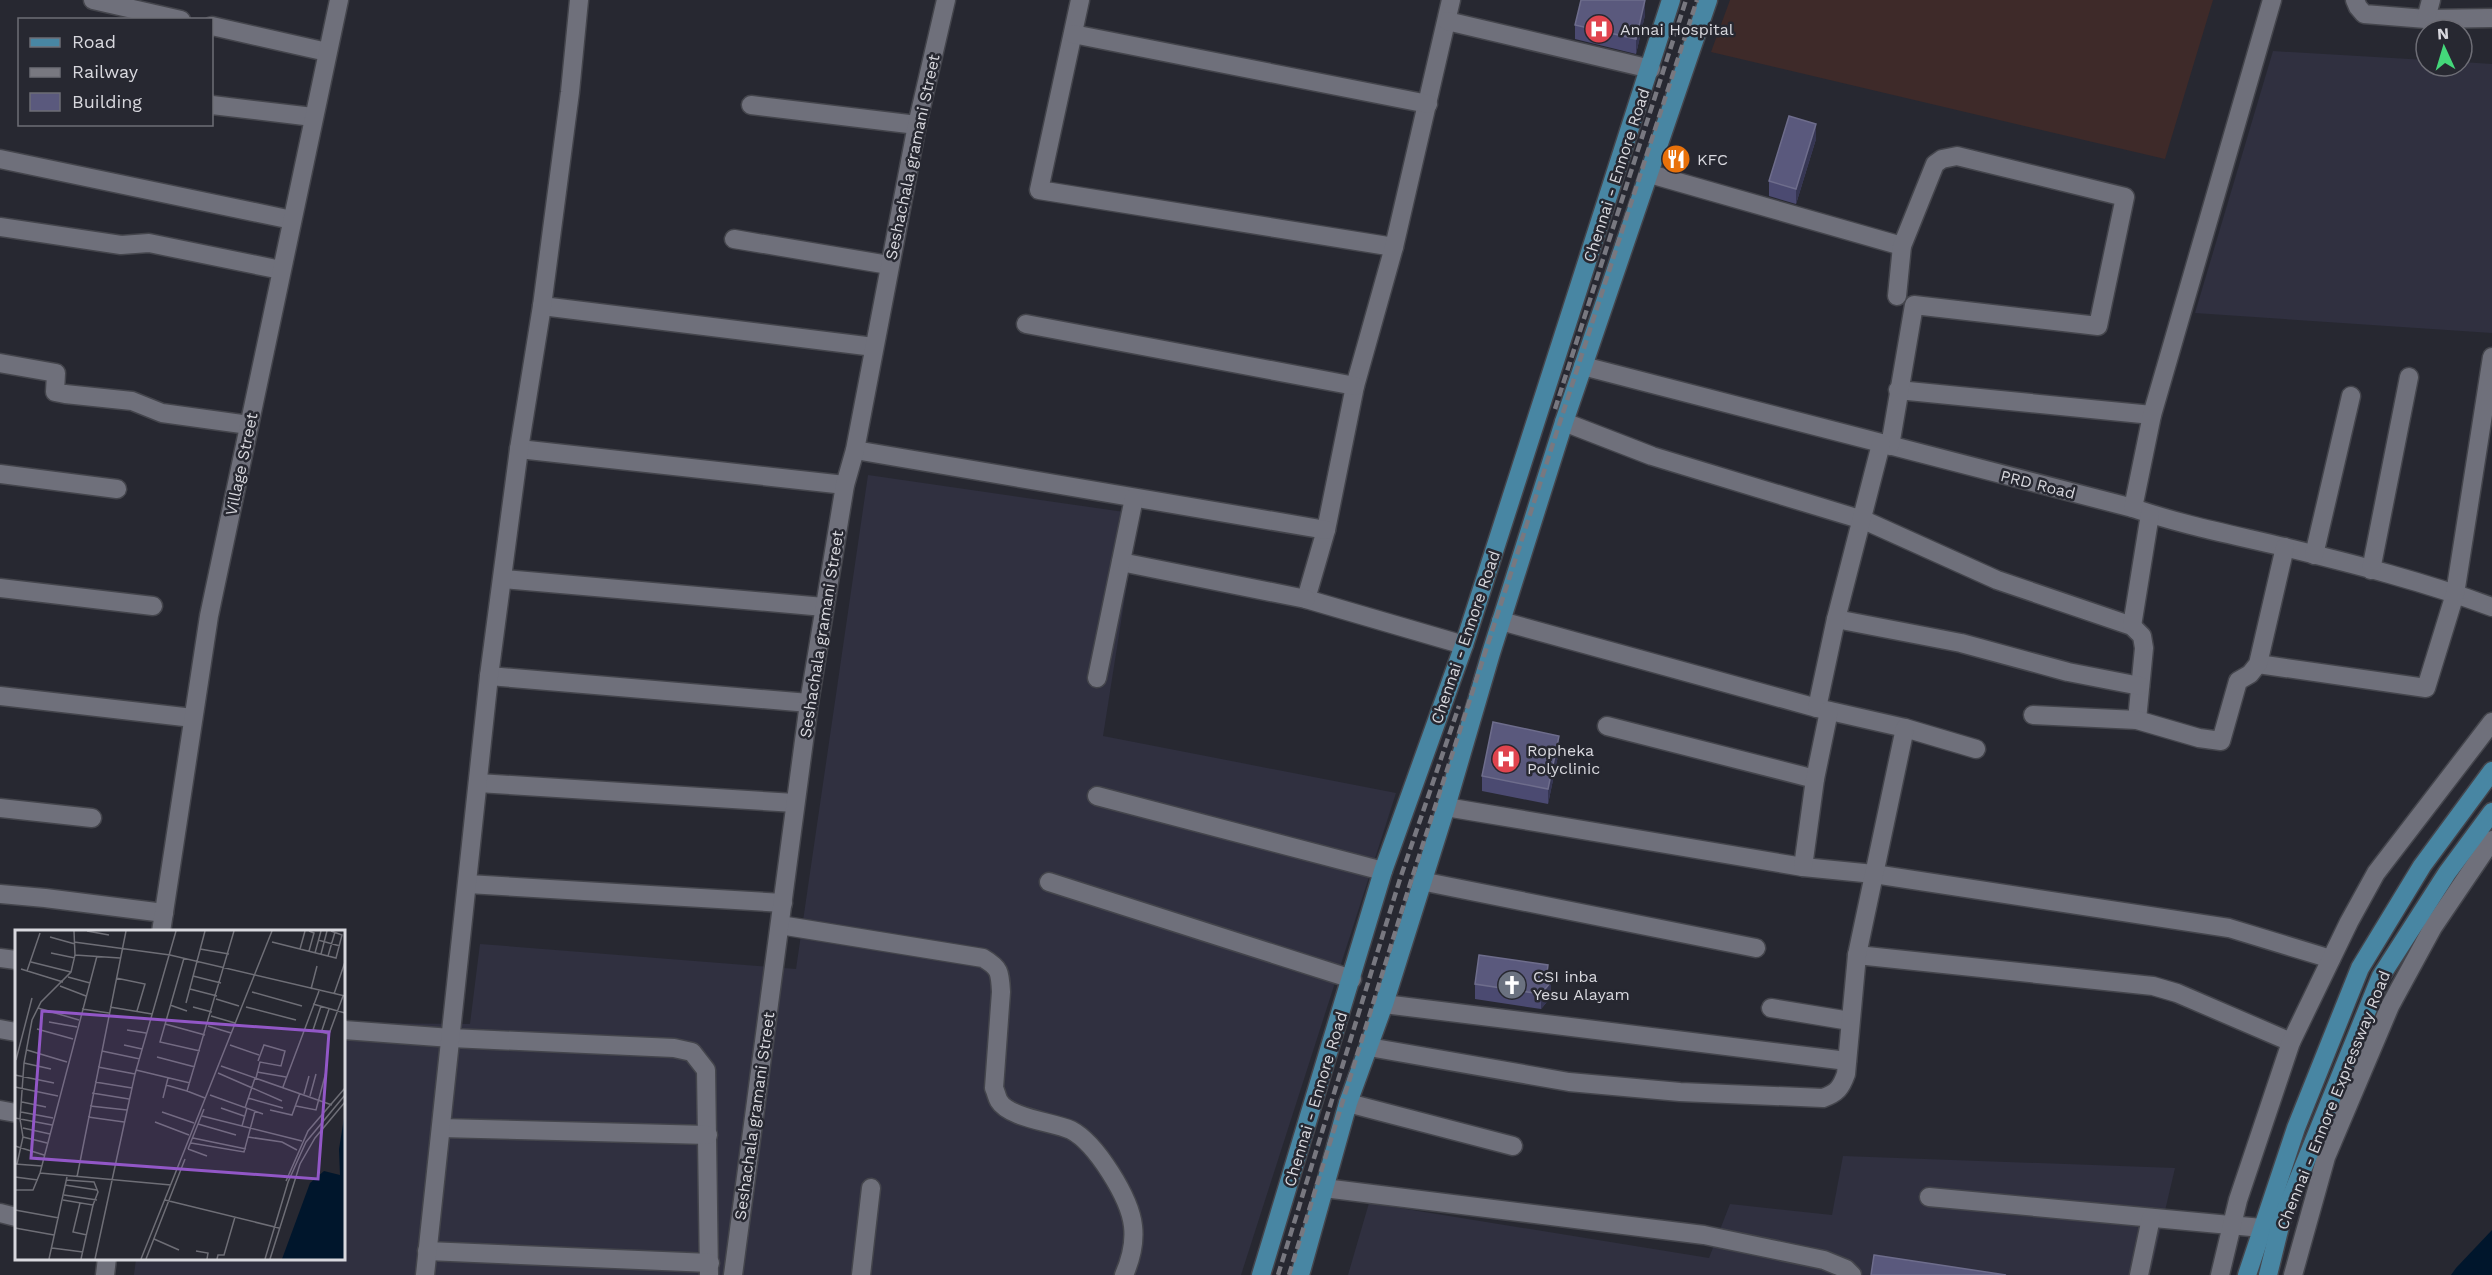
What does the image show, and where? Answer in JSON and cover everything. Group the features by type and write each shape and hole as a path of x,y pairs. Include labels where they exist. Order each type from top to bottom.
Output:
{"main road":[{"name":"Chennai - Ennore Road","path":"1261,1275 1383,871 1464,645 1651,69 1671,0"},
{"name":"Chennai - Ennore Road","path":"1300,1275 1348,1103 1384,1005 1564,422 1708,0"},
{"name":"Chennai - Ennore Expressway Road","path":"2247,1275 2296,1128 2360,968 2422,866 2492,771"},
{"name":"Chennai - Ennore Expressway Road","path":"2268,1275 2281,1222 2381,976 2447,873 2492,812"}],"street":[{"path":"93,0 172,18"},
{"name":"Village Street","path":"162,922 209,616 339,0"},
{"path":"424,1275 489,676 504,579 519,448 542,306 570,92 579,0"},
{"name":"Seshachala gramani Street","path":"733,1275 809,703 844,485 855,450 916,124 946,0"},
{"path":"1080,0 1039,190 1394,247"},
{"path":"1306,599 1326,530 1356,386 1394,247 1451,0"},
{"path":"2132,626 2141,511 2152,415 2272,0"},
{"path":"2355,0 2364,14 2414,18"},
{"path":"2426,18 2431,0"},
{"path":"2474,18 2492,18"},
{"path":"1447,21 1651,69"},
{"path":"213,26 327,52"},
{"path":"1073,34 1428,104"},
{"path":"213,105 313,117"},
{"path":"751,105 916,124"},
{"path":"1803,867 1836,619 1861,520 1886,445 1914,305 2098,326 2125,197 1957,156 1942,159 1935,164 1902,246 1897,296"},
{"path":"0,159 292,220"},
{"path":"1650,174 1902,246"},
{"path":"0,227 121,245 149,243 281,270"},
{"path":"734,239 889,265"},
{"path":"542,306 874,347"},
{"path":"1026,324 1356,386"},
{"path":"2258,664 2427,688 2455,594 2492,357"},
{"path":"0,363 56,373 55,392 132,400 162,413 249,425"},
{"name":"PRD Road","path":"1582,366 2141,511 2164,519 2285,547 2455,594 2492,607"},
{"path":"2371,570 2409,376"},
{"path":"1898,390 2152,415"},
{"path":"2314,555 2351,396"},
{"path":"1564,422 1652,456 1861,520 1997,580 2132,626 2142,636 2144,648 2137,720"},
{"path":"519,448 844,485"},
{"path":"855,450 1326,530"},
{"path":"0,474 117,489"},
{"path":"1097,678 1134,498"},
{"path":"2033,715 2137,720 2199,738 2221,741 2238,681 2250,674 2258,664 2285,547"},
{"path":"1121,562 1306,599 1464,645"},
{"path":"504,579 824,607"},
{"path":"0,588 153,606"},
{"path":"1836,619 1961,643 2068,672 2140,686"},
{"path":"1501,621 1823,709 1905,728 1976,749"},
{"path":"489,676 809,703"},
{"path":"0,696 193,718"},
{"path":"2220,1275 2231,1225 2291,1042 2331,959 2376,873 2492,722"},
{"path":"1607,726 1815,779"},
{"path":"1369,1047 1569,1082 1680,1092 1823,1098 1840,1089 1846,1074 1857,955 1905,728"},
{"path":"478,783 795,803"},
{"path":"1097,796 1383,871"},
{"path":"1446,807 1803,867 1874,874 2229,928 2331,959"},
{"path":"0,808 92,818"},
{"path":"2293,1275 2326,1157 2390,1006 2433,927 2492,840"},
{"path":"1421,880 1756,948"},
{"path":"1049,882 1352,979"},
{"path":"468,884 783,903"},
{"path":"0,894 45,898 162,922"},
{"path":"780,926 982,958 996,965 1000,976 1001,992 994,1088 999,1103 1010,1111 1071,1131 1088,1142 1099,1156 1129,1206 1133,1226 1133,1244 1124,1275"},
{"path":"1857,955 2153,986 2177,993 2291,1042"},
{"path":"0,958 15,960"},
{"path":"1384,1005 1847,1061"},
{"path":"1771,1008 1850,1021"},
{"path":"0,1029 15,1032"},
{"path":"345,1030 451,1038 674,1048 692,1052 706,1070 709,1269 427,1251"},
{"path":"1348,1103 1513,1146"},
{"path":"0,1110 15,1113"},
{"path":"441,1128 708,1135"},
{"path":"861,1275 871,1188"},
{"path":"1324,1188 1704,1235 1824,1260 1846,1269 1852,1275"},
{"path":"1929,1197 2262,1228"},
{"path":"0,1213 15,1217"},
{"path":"2139,1275 2151,1218"},
{"path":"105,1275 108,1260"}],"shaded area":[{"path":"1730,0 2213,0 2165,159 1711,52"},
{"path":"2273,51 2414,59 2414,78 2474,78 2474,63 2492,64 2492,333 2195,313"},
{"path":"868,475 1138,514 1103,736 1396,793 1241,1275 134,1275 136,1260 345,1260 345,1023 470,1024 480,944 796,969"},
{"path":"1843,1156 2175,1168 2150,1275 1348,1275 1369,1203 1709,1258 1730,1204 1832,1215"},
{"path":"2492,1230 2492,1275 2451,1275 2456,1268"}],"building":[{"path":"1581,0 1645,0 1636,39 1575,25"},
{"path":"1789,116 1816,124 1796,189 1769,181"},
{"path":"1493,722 1559,736 1548,789 1482,776"},
{"path":"1479,955 1548,965 1547,973 1551,982 1541,994 1475,984"},
{"path":"1874,1255 2006,1275 1871,1275"}],"railway":[{"path":"1555,409 1686,0"},
{"path":"1289,1275 1411,881 1697,0"},
{"path":"1278,1275 1400,879 1459,706"}],"place":[{"name":"Annai Hospital","path":"1599,29"},
{"name":"KFC","path":"1676,159"},
{"name":"Ropheka Polyclinic","path":"1506,759"},
{"name":"CSI inba Yesu Alayam","path":"1512,985"}]}
